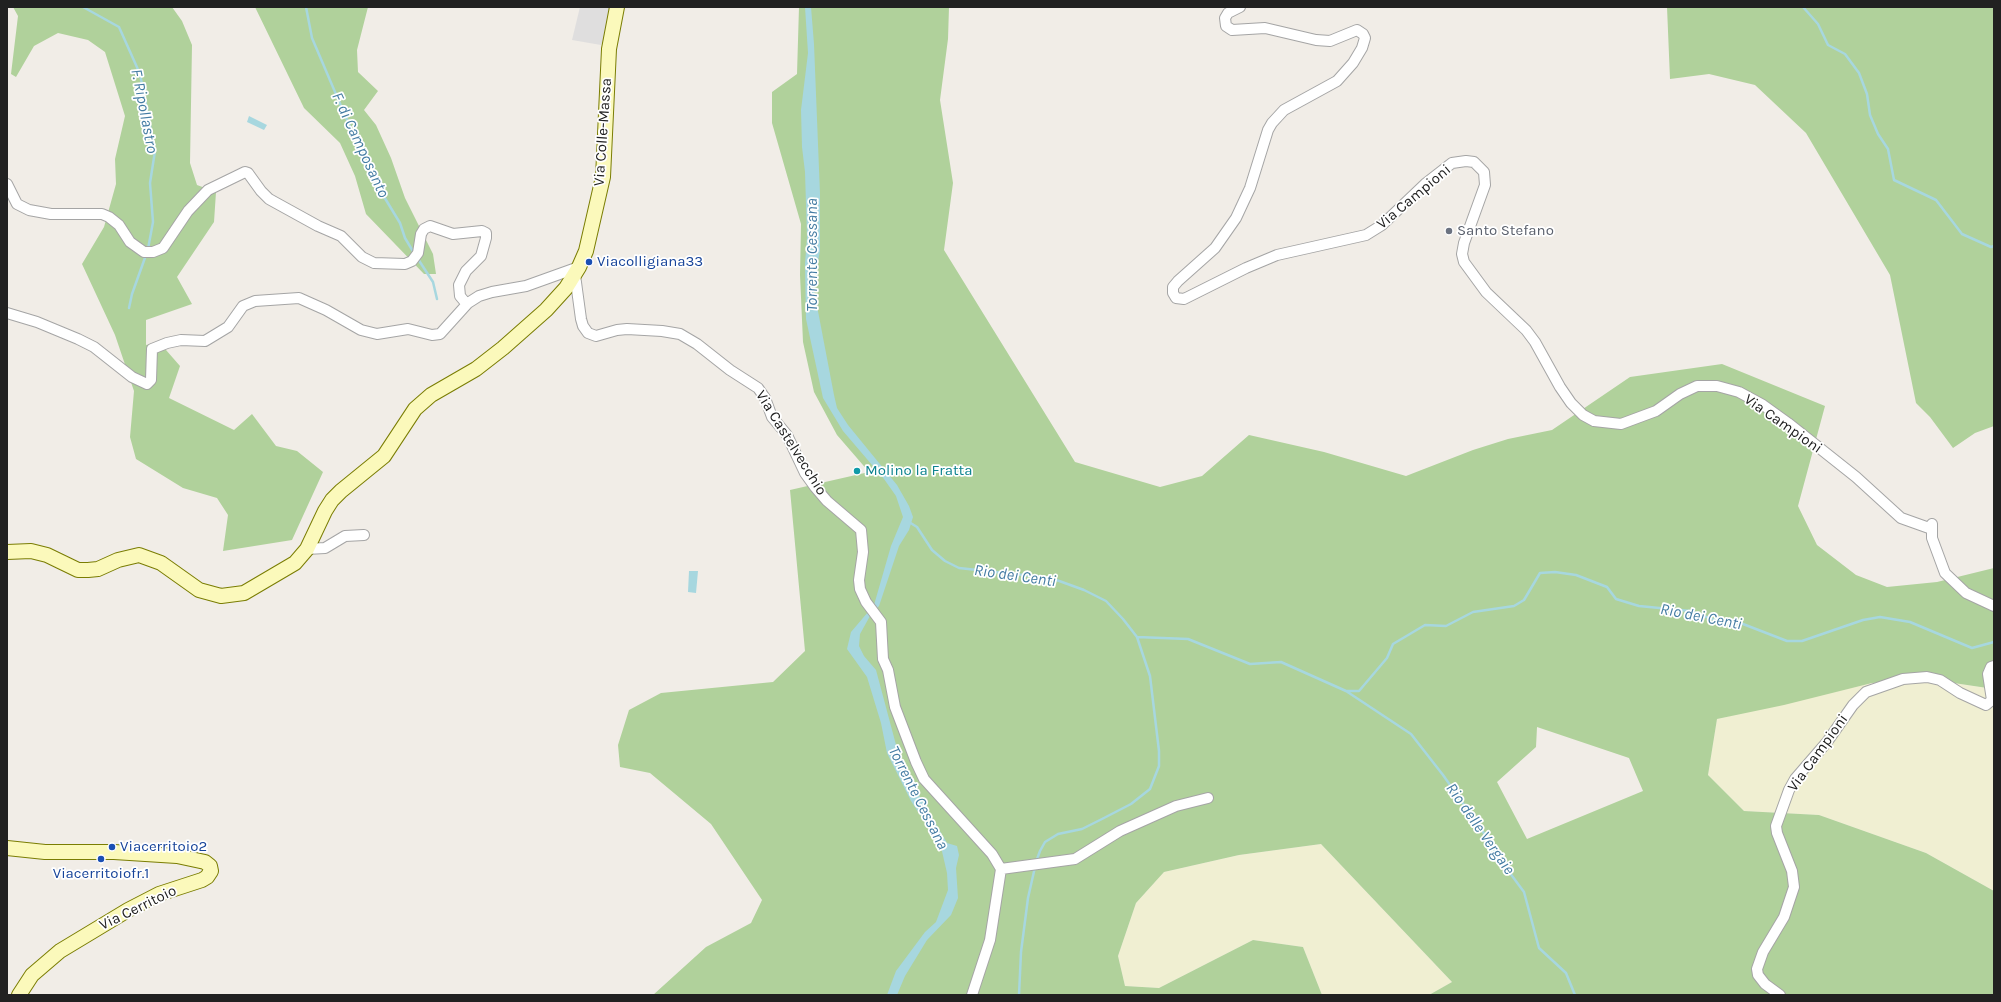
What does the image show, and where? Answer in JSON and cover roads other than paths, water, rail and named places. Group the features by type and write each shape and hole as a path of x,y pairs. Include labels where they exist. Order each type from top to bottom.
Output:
{"street":[{"name":"Via Colle-Massa","path":"7,552 31,551 47,555 78,570 98,569 122,558 139,555 161,563 198,590 221,596 244,593 257,587 295,563 307,549 324,511 332,500 384,456 416,409 431,395 476,369 498,352 546,310 577,271 586,250 603,177 609,49 616,7"},
{"name":"Via Campioni","path":"1240,7 1228,13 1225,18 1226,26 1232,30 1265,28 1322,41 1330,41 1357,30 1363,34 1365,38 1362,48 1353,62 1337,81 1284,110 1272,123 1268,130 1250,188 1236,218 1215,248 1178,281 1172,293 1176,298 1184,299 1246,268 1277,255 1366,235 1382,225 1425,184 1446,167 1460,161 1474,162 1484,172 1485,185 1464,243 1462,254 1464,262 1486,292 1526,330 1560,387 1571,403 1583,415 1594,421 1621,424 1648,415 1684,391 1704,384 1717,386 1748,397 1788,423 1856,477 1901,518 1929,528 1932,524 1932,538 1945,573 1966,593 1994,606"},
{"path":"7,184 17,204 29,210 51,214 102,214 109,217 119,225 130,242 144,252 153,252 163,248 188,211 208,190 245,172 248,173 269,199 318,226 341,236 362,257 374,264 405,264 412,261 418,253 421,234 424,229 430,226 453,234 482,231 486,233 486,238 481,256 466,271 459,285 460,296 464,302 468,303"},
{"path":"7,313 37,322 78,339 94,348 132,377 147,384 151,380 152,349 167,343 181,340 204,341 217,335 228,327 243,306 255,301 298,298 326,310 361,330 376,334 408,329 432,335 440,334 468,303 479,296 492,292 526,286 577,271"},
{"name":"Via Castelvecchio","path":"577,271 581,319 583,326 588,333 596,336 617,330 627,329 662,331 680,334 697,344 730,370 758,388 765,398 772,417 787,435 806,473 815,487 827,501 860,530 864,552 859,580 866,602 881,622 883,659 888,670 895,707 917,766 928,783 986,848 1001,869"},
{"path":"307,549 325,548 345,536 364,535"},
{"name":"Via Campioni","path":"1780,995 1765,984 1758,975 1757,969 1763,952 1784,917 1794,886 1792,871 1777,833 1776,826 1789,790 1795,779 1824,746 1853,705 1866,692 1903,679 1927,677 1940,680 1972,699 1986,705 1992,700 1988,677 1989,670 1994,666"},
{"path":"972,995 990,940 1001,869 1075,859 1120,831 1176,806 1208,798"},
{"name":"Via Cerritoio","path":"7,848 45,852 114,852 177,856 205,862 210,866 211,871 207,877 202,880 159,894 128,910 60,951 32,975 19,995"}],"water":[{"name":"Torrente Cessana","path":"805,7 811,7 814,44 820,194 820,251 813,285 834,395 837,408 848,425 897,485 909,506 913,517 909,530 899,546 879,606 870,616 860,634 859,646 864,656 876,670 899,756 910,780 947,843 957,846 959,855 956,868 958,898 951,915 927,940 905,976 897,995 887,995 896,971 925,932 936,922 948,890 947,873 941,847 911,801 887,753 881,723 867,677 847,649 851,632 874,605 891,546 903,517 896,496 884,479 843,431 823,398 806,319 805,264 807,237 801,110 808,53"},
{"path":"249,116 267,125 264,130 247,122"},
{"path":"689,571 698,571 696,593 688,592"}],"waterway":[{"name":"F. Ripollastro","path":"83,7 119,27 140,74 155,151 150,183 153,222 148,249"},
{"name":"F. di Camposanto","path":"306,7 312,38 372,177 400,223 405,238 414,253"},
{"path":"1803,7 1818,24 1828,45 1845,54 1859,73 1867,94 1870,115 1878,134 1888,149 1894,180 1936,200 1962,234 1991,247 1994,246"},
{"name":"F. Ripollastro","path":"129,308 132,294 146,255"},
{"name":"F. di Camposanto","path":"418,259 433,282 437,299"},
{"path":"909,522 917,527 932,550 945,561 959,568 1051,578 1084,590 1106,601 1137,637 1150,676 1159,751 1159,766 1150,789 1131,804 1102,819 1082,829 1058,834 1045,842 1036,862"},
{"name":"Rio dei Centi","path":"1137,637 1188,639 1250,664 1281,662 1346,691 1359,691 1387,658 1393,644 1425,625 1446,626 1473,612 1514,606 1524,600 1540,573 1555,572 1576,575 1607,587 1616,599 1639,606 1690,611 1723,623 1743,624 1787,641 1802,641 1863,620 1880,617 1910,622 1972,648 1994,642"},
{"name":"Rio delle Vergaie","path":"1346,691 1411,734 1443,775 1488,839 1498,857 1524,892 1539,948 1566,973 1575,995"},
{"path":"1019,995 1021,952 1028,898 1035,867"}],"place":[{"name":"Santo Stefano","path":"1449,231"},
{"name":"Viacolligiana33","path":"589,262"},
{"name":"Molino la Fratta","path":"857,471"},
{"name":"Viacerritoio2","path":"112,847"},
{"name":"Viacerritoiofr.1","path":"101,859"}]}
